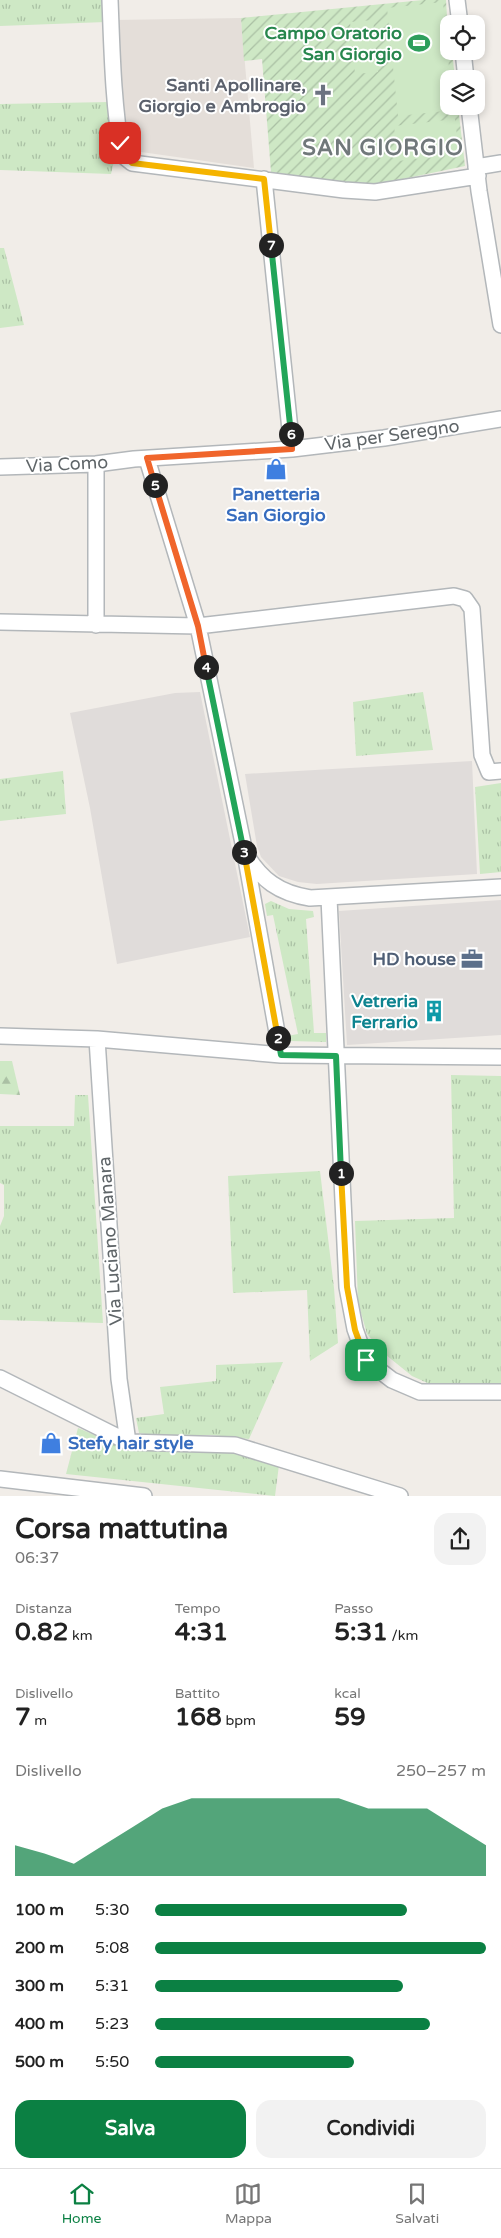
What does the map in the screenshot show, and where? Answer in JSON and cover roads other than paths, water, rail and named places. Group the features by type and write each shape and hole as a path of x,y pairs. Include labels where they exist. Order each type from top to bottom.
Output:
{"street":[{"path":"110,0 114,80 122,155 132,163 344,190 374,192 477,171 501,163"},
{"path":"457,0 459,15"},
{"path":"470,115 501,325"},
{"path":"264,179 292,449"},
{"name":"Via per Seregno","path":"140,459 292,449 384,438 501,419"},
{"path":"140,459 198,626 244,853 281,1055"},
{"name":"Via Como","path":"0,467 96,464 140,459"},
{"path":"96,464 96,625"},
{"path":"0,622 198,626 454,596 465,598 472,609 482,755 495,772"},
{"path":"244,853 254,869 271,885 296,896 329,898 501,887"},
{"path":"329,898 347,1287 355,1330 366,1360 392,1380 420,1392 501,1392"},
{"path":"0,1036 97,1039 281,1055 501,1057"},
{"name":"Via Luciano Manara","path":"97,1039 119,1379 128,1442"},
{"path":"0,1378 128,1442 235,1445 400,1496"},
{"path":"0,1479 71,1492 144,1496"}],"place":[{"name":"Campo Oratorio San Giorgio","path":"419,43"},
{"name":"Santi Apollinare, Giorgio e Ambrogio","path":"323,95"},
{"name":"Panetteria San Giorgio","path":"276,469"},
{"name":"HD house","path":"472,959"},
{"name":"Vetreria Ferrario","path":"434,1011"},
{"name":"Stefy hair style","path":"51,1443"}],"district":[{"name":"SAN GIORGIO","path":"383,147"}]}
